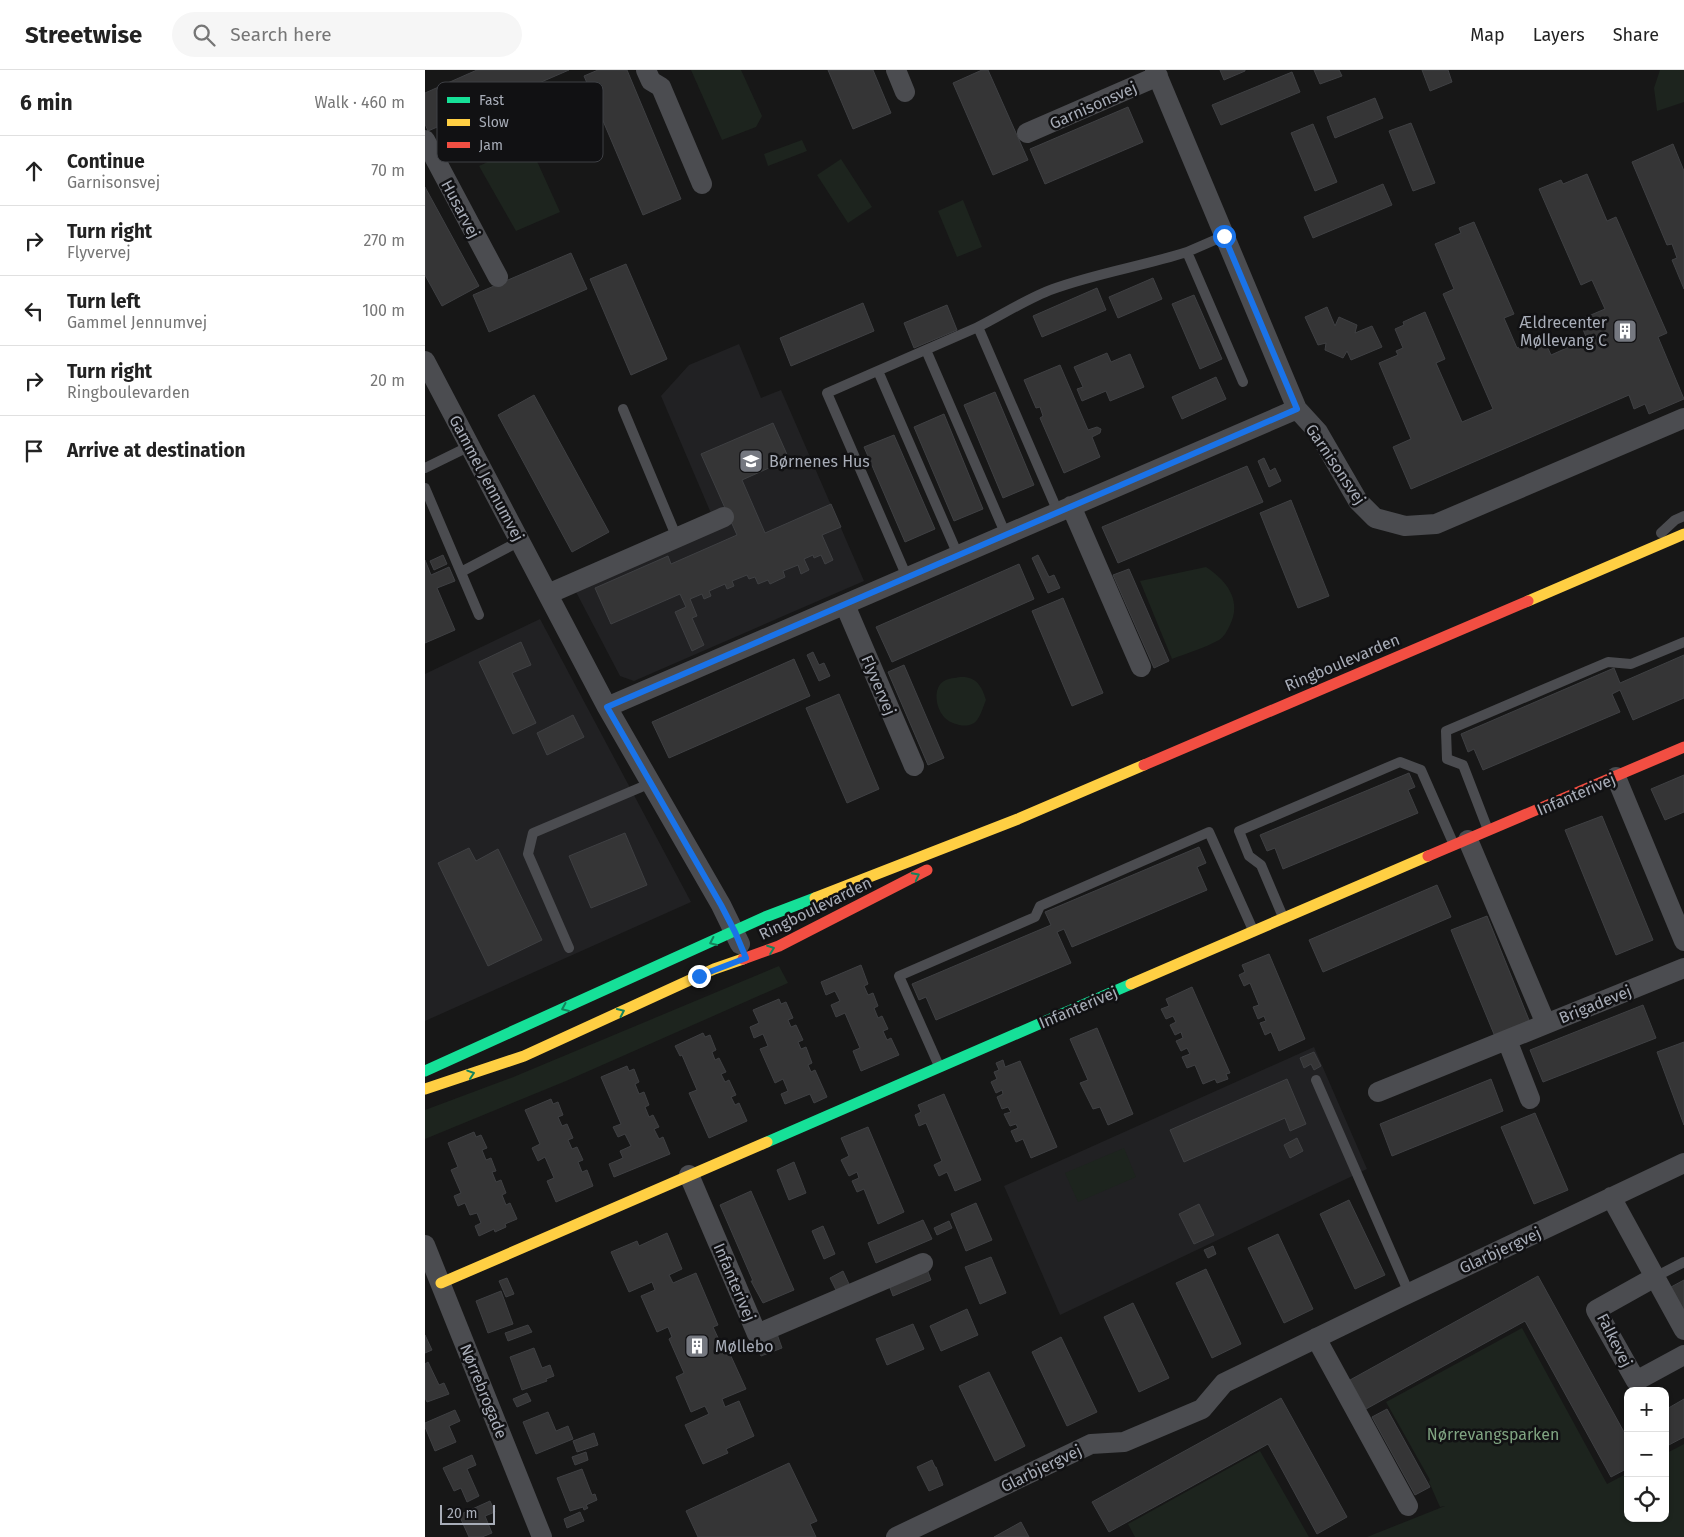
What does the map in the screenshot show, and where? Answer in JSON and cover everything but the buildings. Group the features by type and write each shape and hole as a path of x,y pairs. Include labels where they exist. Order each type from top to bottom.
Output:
{"main road":[{"name":"Ringboulevarden","path":"425,1071 774,914 1018,819 1683,534"},
{"name":"Infanterivej","path":"441,1283 1283,918 1684,747"},
{"name":"Ringboulevarden","path":"959,854 1018,819"},
{"name":"Ringboulevarden","path":"425,1089 524,1056 714,969 779,946 934,867"}],"street":[{"path":"646,70 651,81 661,87 702,184"},
{"path":"896,70 905,92"},
{"name":"Garnisonsvej","path":"1027,133 1156,73 1297,409 1318,432 1358,501 1375,518 1405,526 1436,524 1684,418"},
{"name":"Husarvej","path":"425,140 498,277"},
{"name":"Gammel Jennumvej","path":"425,361 607,707 735,932 746,958"},
{"path":"607,707 1297,409"},
{"path":"1065,509 1141,667"},
{"path":"548,594 724,517"},
{"name":"Flyvervej","path":"845,604 914,766"},
{"path":"1616,777 1680,921 1684,941"},
{"path":"1461,843 1546,1024"},
{"name":"Brigadevej","path":"1378,1092 1684,968"},
{"path":"1507,1040 1530,1099"},
{"name":"Glarbjergvej","path":"896,1537 1091,1444 1124,1442 1202,1409 1224,1383 1684,1163"},
{"name":"Infanterivej","path":"689,1175 757,1334 923,1263"},
{"path":"1611,1197 1684,1330"},
{"name":"Nørrebrogade","path":"425,1245 542,1537"},
{"name":"Falkevej","path":"1655,1277 1597,1310 1636,1381 1684,1355"},
{"path":"1316,1338 1408,1506"}],"lane":[{"path":"907,577 827,393 977,327 1051,289 1095,276 1161,261 1224,236"},
{"path":"1187,252 1243,382"},
{"path":"977,327 1065,509"},
{"path":"926,350 1007,535"},
{"path":"878,371 958,555"},
{"path":"623,409 677,538"},
{"path":"425,468 470,446"},
{"path":"425,488 479,615"},
{"path":"1644,550 1675,520 1684,516"},
{"path":"461,572 520,541"},
{"path":"1489,831 1463,765 1447,759 1446,731 1608,662 1631,664 1684,642"},
{"path":"1283,918 1261,865 1249,856 1239,831 1400,762 1421,770 1461,843"},
{"path":"569,948 528,854 533,833 651,783"},
{"path":"939,1067 899,976 1035,917 1040,906 1209,832 1254,931"},
{"path":"1316,1080 1409,1293"},
{"path":"1655,1277 1684,1262"}],"shaded area":[{"name":"Børnenes Hus","path":"739,344 761,398 781,390 864,581 634,681 620,676 575,590 716,525 661,396 689,365"},
{"path":"540,619 691,902 425,1021 425,674"},
{"path":"1314,1047 1367,1169 1060,1315 1004,1186"}],"green space":[{"path":"691,70 741,70 762,116 756,127 722,140"},
{"path":"1660,70 1684,70 1684,102 1657,111 1654,88"},
{"path":"802,140 807,151 768,166 764,154"},
{"path":"841,159 872,207 848,223 817,175"},
{"path":"488,162 537,162 560,212 516,231 479,166"},
{"path":"963,200 982,247 957,257 938,211"},
{"path":"1206,567 1214,572 1226,585 1233,599 1233,616 1230,625 1224,636 1219,640 1172,659 1140,581"},
{"path":"970,678 978,683 983,690 986,700 978,719 974,723 965,726 948,720 939,710 937,699 940,684 948,679"},
{"path":"779,966 788,983 566,1081 425,1139 425,1110 511,1078"},
{"path":"1124,1148 1136,1177 1078,1202 1065,1173"},
{"name":"Nørrevangsparken","path":"1522,1328 1607,1484 1624,1475 1624,1522 1669,1522 1669,1452 1684,1444 1684,1537 1367,1537 1445,1506 1440,1507 1429,1482 1430,1480 1386,1402"},
{"path":"1260,1451 1309,1537 1135,1537 1128,1524"}],"traffic: fast":[{"path":"425,1071 765,917 815,898"},
{"path":"767,1142 1131,984"}],"traffic: slow":[{"path":"1528,601 1684,534"},
{"path":"815,898 1018,819 1144,765"},
{"path":"1131,984 1428,856"},
{"path":"425,1089 524,1056 714,969 743,959"},
{"path":"441,1283 767,1142"}],"traffic: jam":[{"path":"1144,765 1528,601"},
{"path":"1428,856 1684,747"},
{"path":"743,959 779,946 927,870"}],"place":[{"name":"Ældrecenter Møllevang C","path":"1625,331"},
{"name":"Børnenes Hus","path":"751,461"},
{"name":"Møllebo","path":"697,1346"}],"route":[{"path":"699,976 746,958 721,905 607,707 1297,409 1224,236"}]}
